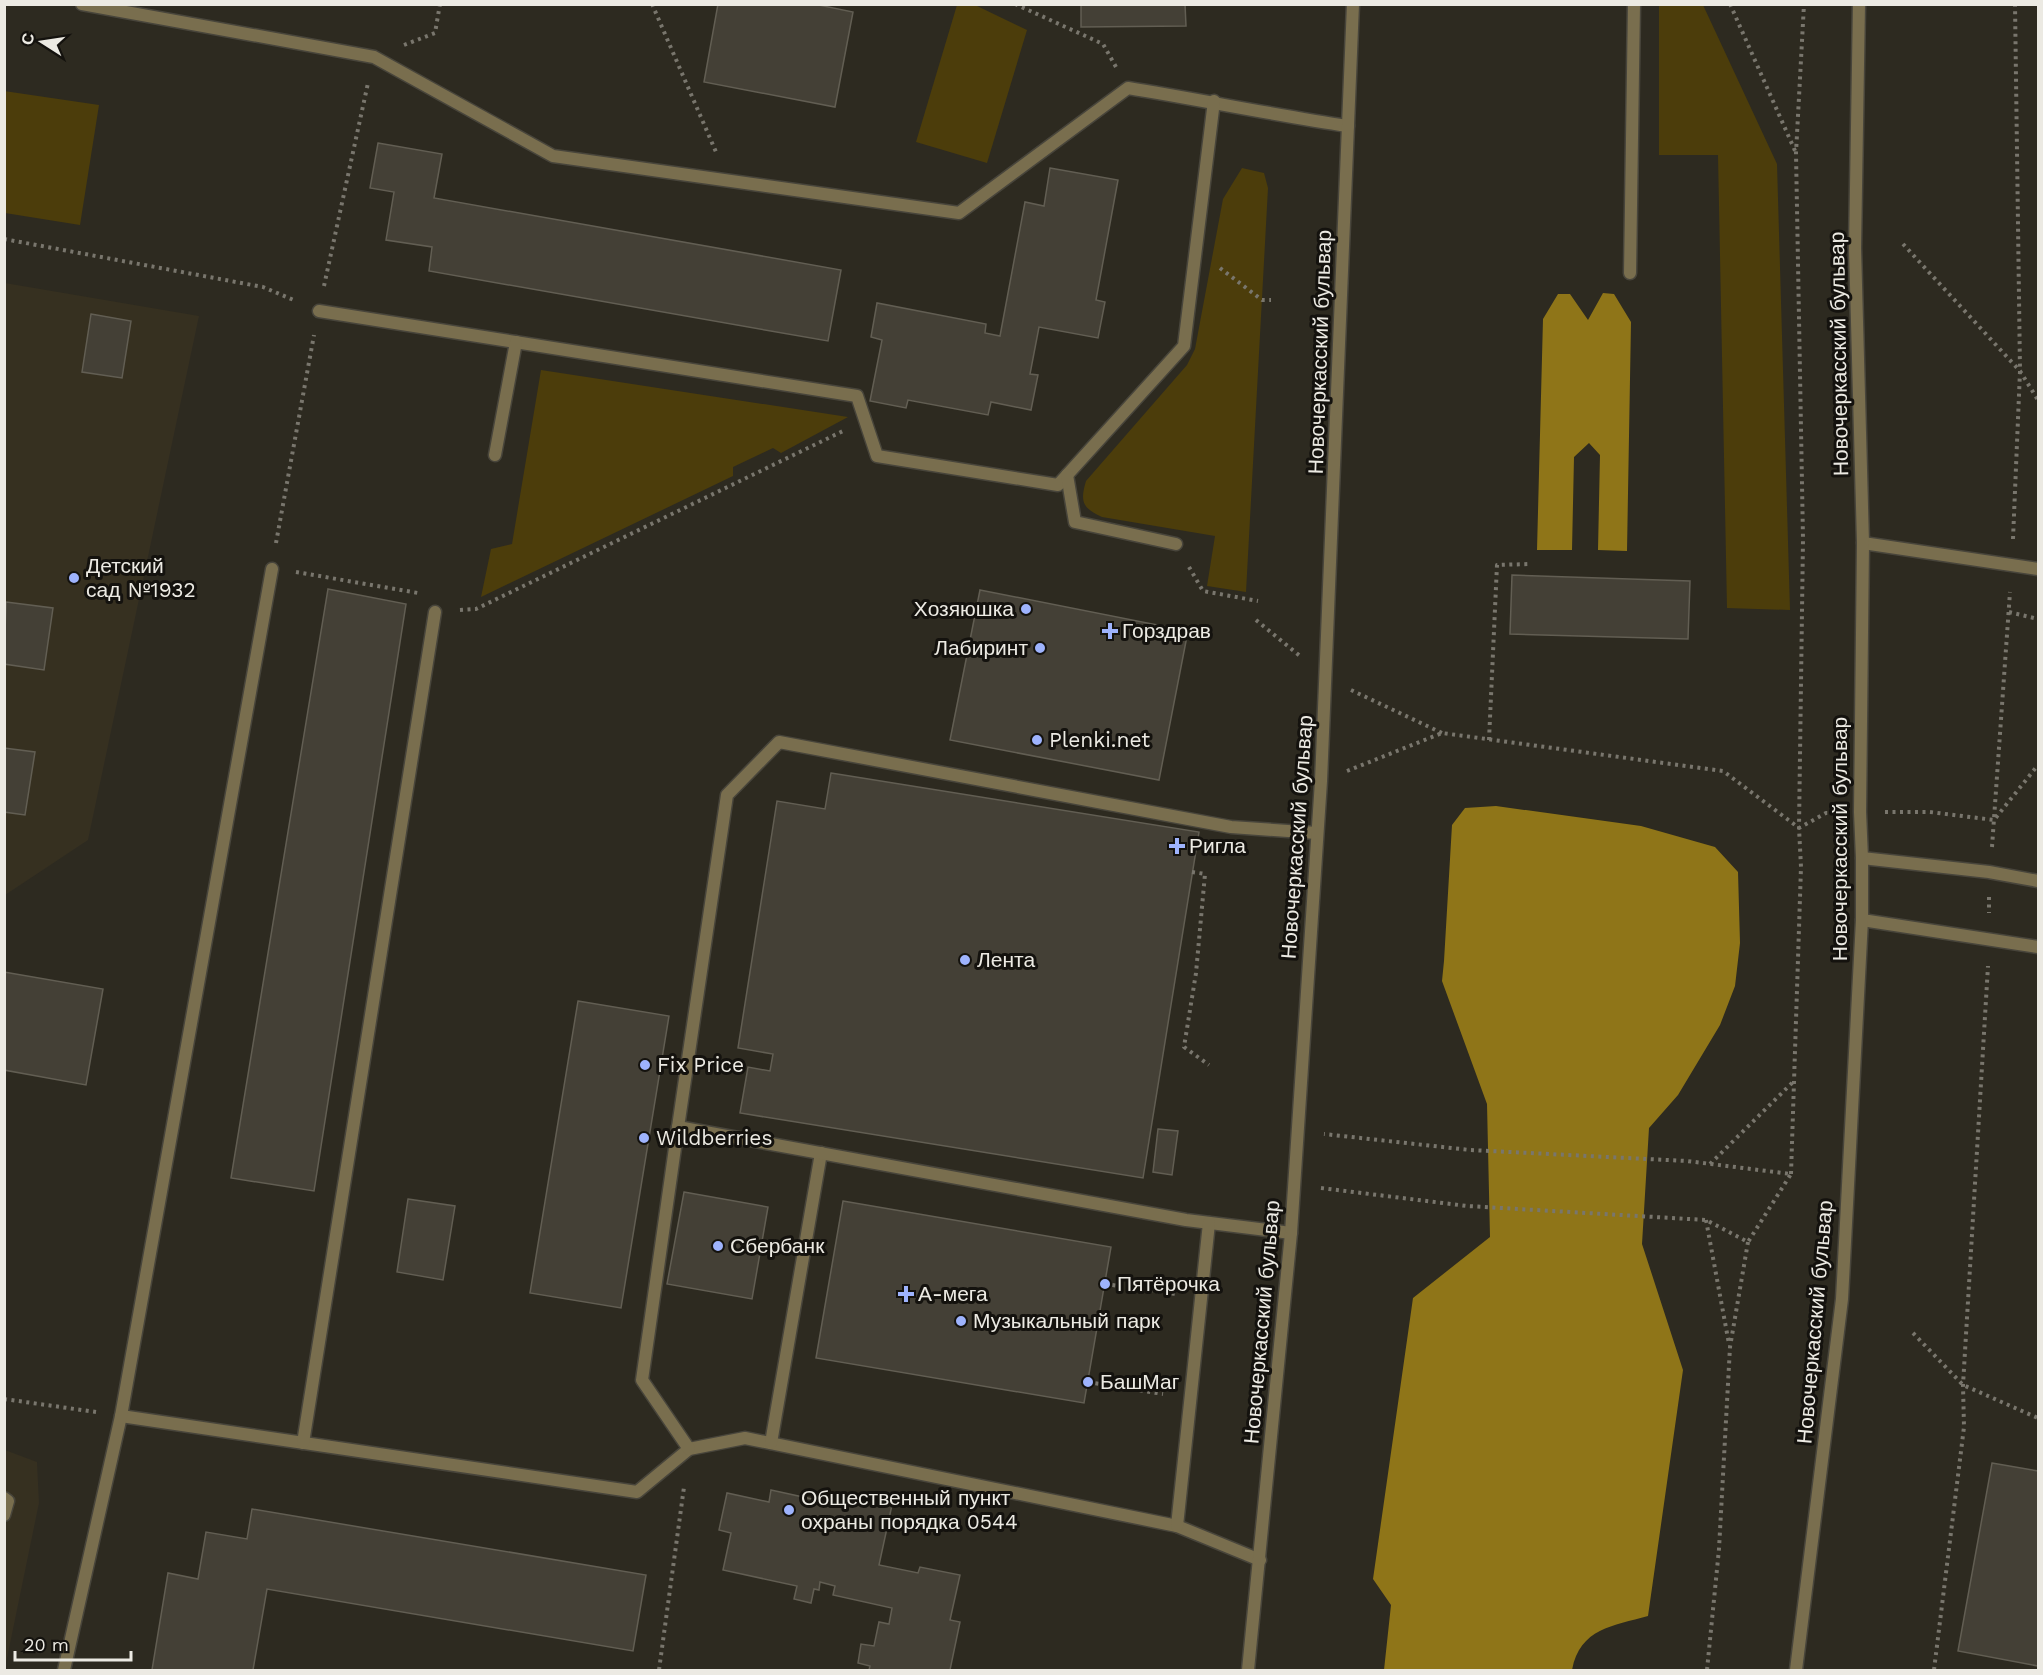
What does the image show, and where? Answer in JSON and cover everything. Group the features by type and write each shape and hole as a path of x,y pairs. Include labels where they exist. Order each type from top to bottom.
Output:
{"street":[{"path":"82,4 374,57 554,156 959,213 1128,88 1214,101 1269,114 1348,126"},
{"name":"Новочеркасский бульвар","path":"1248,1671 1291,1233 1321,781 1353,4"},
{"path":"1630,273 1634,4"},
{"name":"Новочеркасский бульвар","path":"1796,1671 1842,1299 1862,920 1860,812 1863,543 1855,248 1859,4"},
{"path":"319,311 857,396 877,456 1058,485 1184,346 1214,101"},
{"path":"495,455 516,342"},
{"path":"1067,475 1075,522 1176,544"},
{"path":"1863,543 2038,569"},
{"path":"64,1671 121,1416 272,568"},
{"path":"303,1443 435,612"},
{"path":"689,1449 642,1380 727,795 779,742 1231,827 1317,834"},
{"path":"1862,858 1989,872 2038,881"},
{"path":"1862,920 2038,947"},
{"path":"678,1127 1209,1223 1291,1233"},
{"path":"771,1443 821,1153"},
{"path":"1177,1526 1209,1223"},
{"path":"121,1416 637,1492 689,1449 744,1438 1177,1526 1260,1560"},
{"path":"4,1498 8,1501 4,1515"}],"path":[{"path":"440,4 435,33 374,57 319,311 272,568 425,594 435,612 476,609 865,420"},
{"path":"652,4 729,181"},
{"path":"1015,4 1103,45 1128,88"},
{"path":"1730,4 1796,153"},
{"path":"1707,1671 1719,1549 1730,1347 1748,1242 1791,1174 1801,867 1799,828 1803,539 1796,153 1804,4"},
{"path":"1934,1671 1964,1427 1963,1385 1989,940 1989,872 1995,820 2012,566 2020,371 2015,4"},
{"path":"4,239 263,286 319,311"},
{"path":"1903,244 2020,371 2038,400"},
{"path":"1195,255 1212,262 1262,300 1271,300"},
{"path":"1176,544 1203,591 1258,601"},
{"path":"1490,740 1497,565 1529,564"},
{"path":"2009,612 2038,619"},
{"path":"1321,781 1442,734 1723,771 1799,828"},
{"path":"1995,820 2038,765"},
{"path":"1799,828 1826,813 1930,812 1995,820"},
{"path":"1192,872 1205,874 1196,973 1184,1047 1209,1065"},
{"path":"1710,1164 1795,1080"},
{"path":"1297,1131 1470,1150 1687,1161 1791,1174"},
{"path":"1293,1185 1467,1206 1706,1220 1748,1242"},
{"path":"1706,1220 1730,1347"},
{"path":"1105,1284 1176,1294"},
{"path":"1913,1334 1963,1385 2038,1418"},
{"path":"1088,1382 1163,1394"},
{"path":"4,1399 121,1416"},
{"path":"658,1671 689,1449"}],"shaded area":[{"path":"957,5 975,5 1027,30 987,163 916,142"},
{"path":"1659,5 1703,5 1777,164 1790,610 1727,608 1718,155 1659,155"},
{"path":"4,91 99,105 80,225 5,213"},
{"path":"1242,168 1264,173 1268,188 1246,592 1207,586 1215,536 1102,517 1090,510 1083,499 1086,481 1187,365 1195,349 1223,199"},
{"name":"Детский сад №1932","path":"5,283 199,316 88,840 5,895"},
{"path":"1603,293 1614,294 1631,322 1627,551 1598,550 1600,455 1589,443 1574,457 1572,550 1537,550 1543,319 1558,294 1570,294 1588,320"},
{"path":"541,370 848,417 781,453 773,448 733,467 733,476 481,597 491,549 512,544"},
{"path":"1496,806 1641,826 1715,847 1738,872 1740,943 1735,986 1720,1025 1678,1095 1649,1128 1642,1244 1683,1370 1648,1616 1611,1626 1590,1637 1576,1656 1572,1670 1384,1670 1391,1605 1373,1579 1413,1298 1490,1237 1487,1104 1442,981 1452,825 1465,808"},
{"path":"5,1450 37,1462 39,1503 5,1668"}],"building":[{"path":"718,4 814,4 853,12 835,107 704,82"},
{"path":"1081,4 1185,4 1186,26 1081,27"},
{"path":"378,143 442,154 434,198 841,270 828,341 429,271 432,247 386,240 394,192 370,188"},
{"path":"1050,168 1118,180 1096,300 1105,302 1098,338 1039,327 1030,374 1038,375 1031,410 991,402 988,415 908,400 906,408 870,401 882,340 871,337 877,303 986,324 985,333 1000,336 1025,202 1044,206"},
{"path":"91,314 131,321 122,378 82,372"},
{"path":"1512,575 1690,581 1688,639 1510,634"},
{"path":"328,589 406,604 314,1191 231,1178"},
{"path":"980,590 1188,631 1159,780 950,740"},
{"path":"6,602 53,608 44,670 4,664"},
{"path":"4,748 35,752 25,815 4,812"},
{"name":"Лента","path":"831,773 1199,832 1143,1178 740,1113 748,1067 770,1071 773,1054 738,1048 777,801 825,809"},
{"path":"4,972 103,989 86,1085 4,1070"},
{"path":"578,1001 669,1016 621,1308 530,1293"},
{"path":"1158,1129 1178,1131 1172,1175 1153,1172"},
{"name":"Сбербанк","path":"684,1192 768,1207 752,1299 667,1284"},
{"path":"408,1199 455,1206 443,1280 397,1272"},
{"name":"Музыкальный парк","path":"843,1201 1111,1247 1084,1403 816,1358"},
{"path":"1992,1463 2038,1471 2038,1666 1958,1651"},
{"path":"771,1490 849,1507 851,1496 892,1505 879,1565 918,1573 920,1567 960,1575 950,1620 960,1622 950,1670 869,1670 870,1666 858,1663 861,1644 874,1646 879,1622 889,1624 892,1608 833,1595 835,1586 820,1582 819,1590 814,1589 811,1603 794,1599 797,1586 723,1570 731,1533 719,1530 727,1493 769,1502"},
{"path":"252,1509 646,1575 633,1651 267,1589 253,1670 152,1670 168,1573 198,1579 206,1532 247,1539"}],"place":[{"name":"Детский сад №1932","path":"74,578"},
{"name":"Хозяюшка","path":"1026,609"},
{"name":"Горздрав","path":"1110,631"},
{"name":"Лабиринт","path":"1040,648"},
{"name":"Plenki.net","path":"1037,740"},
{"name":"Ригла","path":"1177,846"},
{"name":"Лента","path":"965,960"},
{"name":"Fix Price","path":"645,1065"},
{"name":"Wildberries","path":"644,1138"},
{"name":"Сбербанк","path":"718,1246"},
{"name":"Пятёрочка","path":"1105,1284"},
{"name":"А-мега","path":"906,1294"},
{"name":"Музыкальный парк","path":"961,1321"},
{"name":"БашМаг","path":"1088,1382"},
{"name":"Общественный пункт охраны порядка 0544","path":"789,1510"}]}
